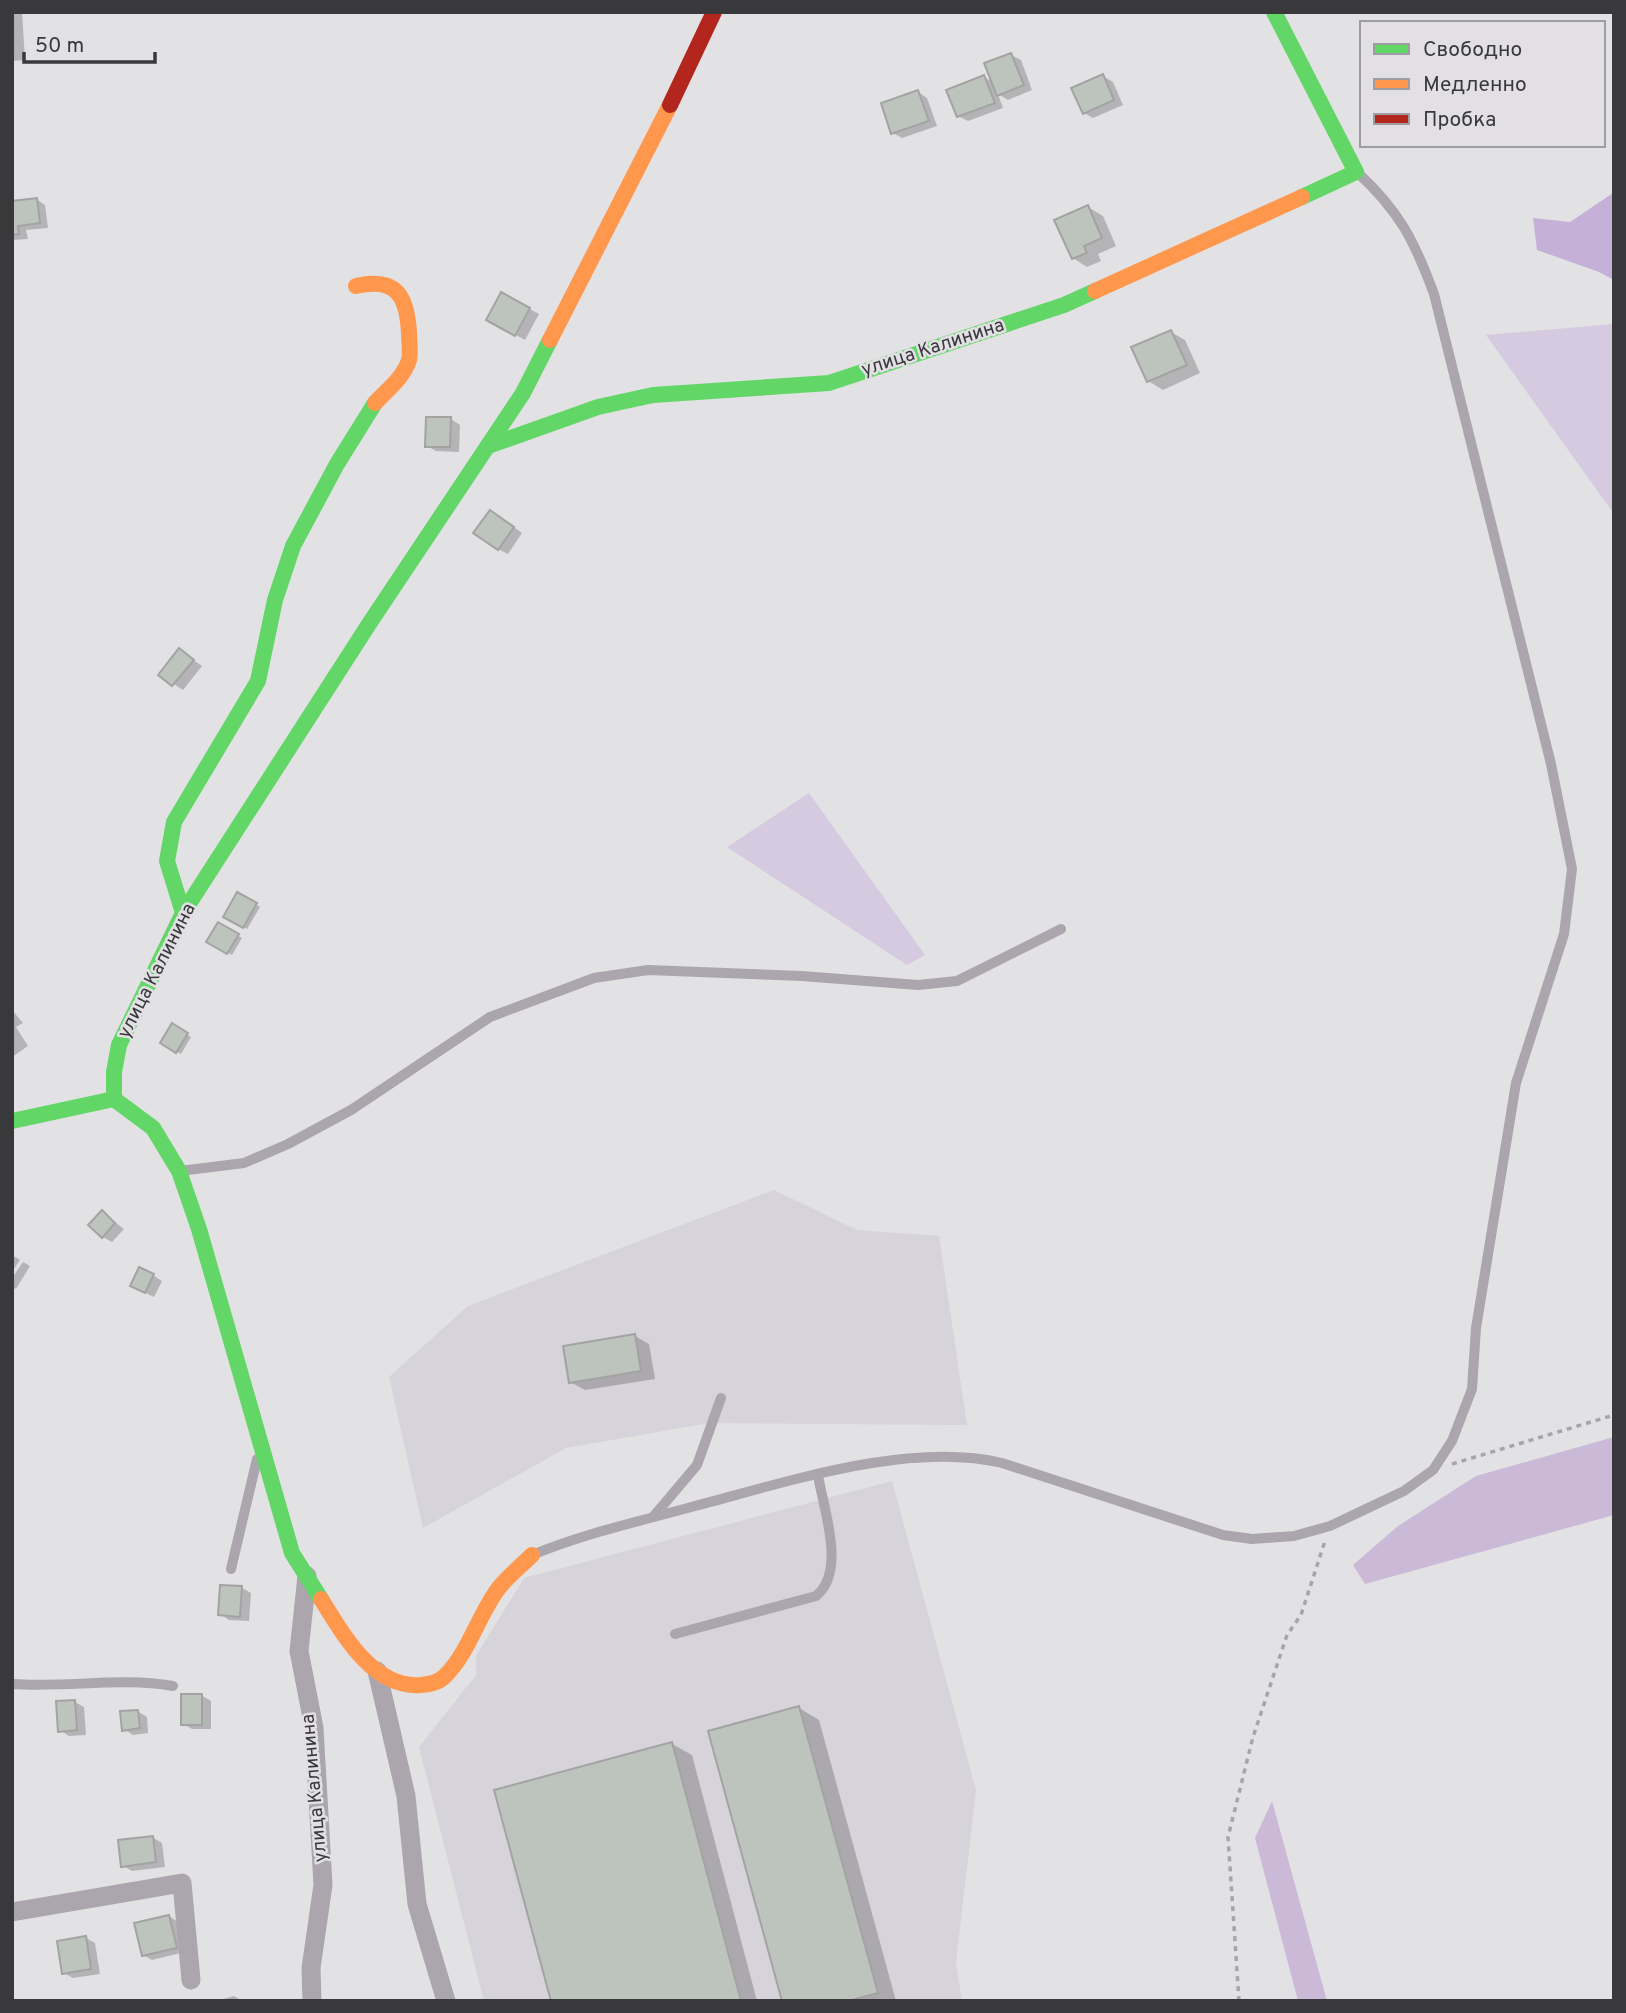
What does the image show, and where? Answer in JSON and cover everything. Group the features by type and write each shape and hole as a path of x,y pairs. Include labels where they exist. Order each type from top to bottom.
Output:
{"street":[{"name":"улица Калинина","path":"114,1099 114,1072 119,1045 183,913 369,624 523,393 651,145 714,12"},
{"path":"1274,12 1356,172"},
{"name":"улица Калинина","path":"488,446 598,407 653,395 829,383 1064,305 1356,172"},
{"path":"183,913 166,861 168,841 175,821 240,717 258,681 278,580 305,521 371,408 410,358 409,316 399,292 387,283 372,281 356,286"},
{"path":"12,1121 114,1099 153,1128 179,1171 199,1229 292,1553 343,1634 377,1671 406,1686 432,1684 444,1677 461,1655 498,1589 532,1555"},
{"name":"улица Калинина","path":"307,1577 299,1651 314,1728 323,1885 311,1968 312,2001"},
{"path":"377,1671 405,1796 417,1904 446,2001"},
{"path":"12,1912 182,1883 191,1980"}],"lane":[{"path":"532,1555 652,1518 818,1475 940,1455 973,1456 1223,1535 1252,1539 1294,1536 1330,1525 1404,1491 1433,1470 1452,1441 1472,1389 1476,1328 1517,1083 1564,934 1572,869 1551,764 1434,294 1415,242 1384,198 1356,172"},
{"path":"179,1171 244,1163 288,1144 351,1110 490,1017 594,978 649,970 802,975 918,985 957,981 1061,929"},
{"path":"652,1518 697,1465 721,1398"},
{"path":"231,1569 261,1449"},
{"path":"675,1634 816,1596 826,1588 830,1575 831,1552 818,1475"},
{"path":"12,1684 52,1687 141,1681 173,1686"}],"path":[{"path":"1433,1470 1614,1415"},
{"path":"1239,2001 1228,1837 1253,1737 1287,1635 1301,1615 1330,1525"}],"shaded area":[{"path":"1614,183 1614,280 1537,250 1533,218 1570,222 1613,193"},
{"path":"1614,324 1614,514 1486,335"},
{"path":"809,793 925,955 907,965 727,847"},
{"path":"774,1190 857,1230 939,1236 967,1425 709,1423 566,1448 423,1528 389,1377 468,1306"},
{"path":"1614,1437 1614,1515 1365,1584 1353,1565 1398,1526 1476,1476"},
{"path":"892,1481 976,1790 956,1962 962,2001 484,2001 419,1747 476,1675 476,1656 524,1578"},
{"path":"1272,1801 1327,2001 1298,2001 1255,1838"}],"building":[{"path":"1011,53 1024,85 997,96 984,63"},
{"path":"1103,74 1114,100 1083,114 1071,88"},
{"path":"984,75 995,103 957,117 946,90"},
{"path":"918,90 929,121 891,134 881,103"},
{"path":"37,198 40,223 18,226 19,234 12,235 12,201"},
{"path":"1088,205 1102,238 1084,246 1087,253 1072,259 1054,220"},
{"path":"501,292 530,308 515,336 486,320"},
{"path":"1171,330 1187,365 1147,382 1131,347"},
{"path":"426,417 451,417 450,447 425,447"},
{"path":"490,510 514,527 498,550 473,533"},
{"path":"179,648 194,660 172,686 158,675"},
{"path":"237,892 257,903 243,928 223,917"},
{"path":"218,922 239,934 227,954 206,942"},
{"path":"172,1023 188,1033 176,1053 160,1043"},
{"path":"102,1210 115,1223 102,1238 88,1225"},
{"path":"139,1267 154,1274 145,1293 130,1286"},
{"path":"635,1334 641,1371 569,1383 563,1346"},
{"path":"220,1585 242,1586 240,1617 218,1615"},
{"path":"181,1694 202,1694 202,1725 181,1725"},
{"path":"75,1700 77,1730 58,1732 56,1701"},
{"path":"799,1706 878,1993 848,2001 782,2001 708,1731"},
{"path":"138,1710 140,1728 122,1731 120,1711"},
{"path":"672,1742 741,2001 551,2001 494,1790"},
{"path":"153,1836 156,1862 121,1867 118,1840"},
{"path":"169,1915 177,1948 142,1956 134,1923"},
{"path":"86,1936 91,1969 62,1974 57,1941"}],"traffic: fast":[{"path":"1274,12 1356,172 1302,197"},
{"path":"488,446 598,407 653,395 829,383 1064,305 1095,291"},
{"path":"114,1099 114,1072 119,1045 183,913 369,624 523,393 550,340"},
{"path":"183,913 167,861 174,822 258,681 275,600 293,546 337,464 375,403"},
{"path":"114,1099 153,1128 179,1171 199,1229 292,1553 321,1599"},
{"path":"12,1121 114,1099"}],"traffic: slow":[{"path":"550,340 670,105"},
{"path":"1095,291 1302,197"},
{"path":"356,286 381,284 390,287 402,299 408,320 410,354 407,366 375,403"},
{"path":"321,1599 350,1643 374,1669 404,1684 431,1684 442,1678 453,1666 498,1589 532,1555"}],"traffic: jam":[{"path":"670,105 714,12"}]}
